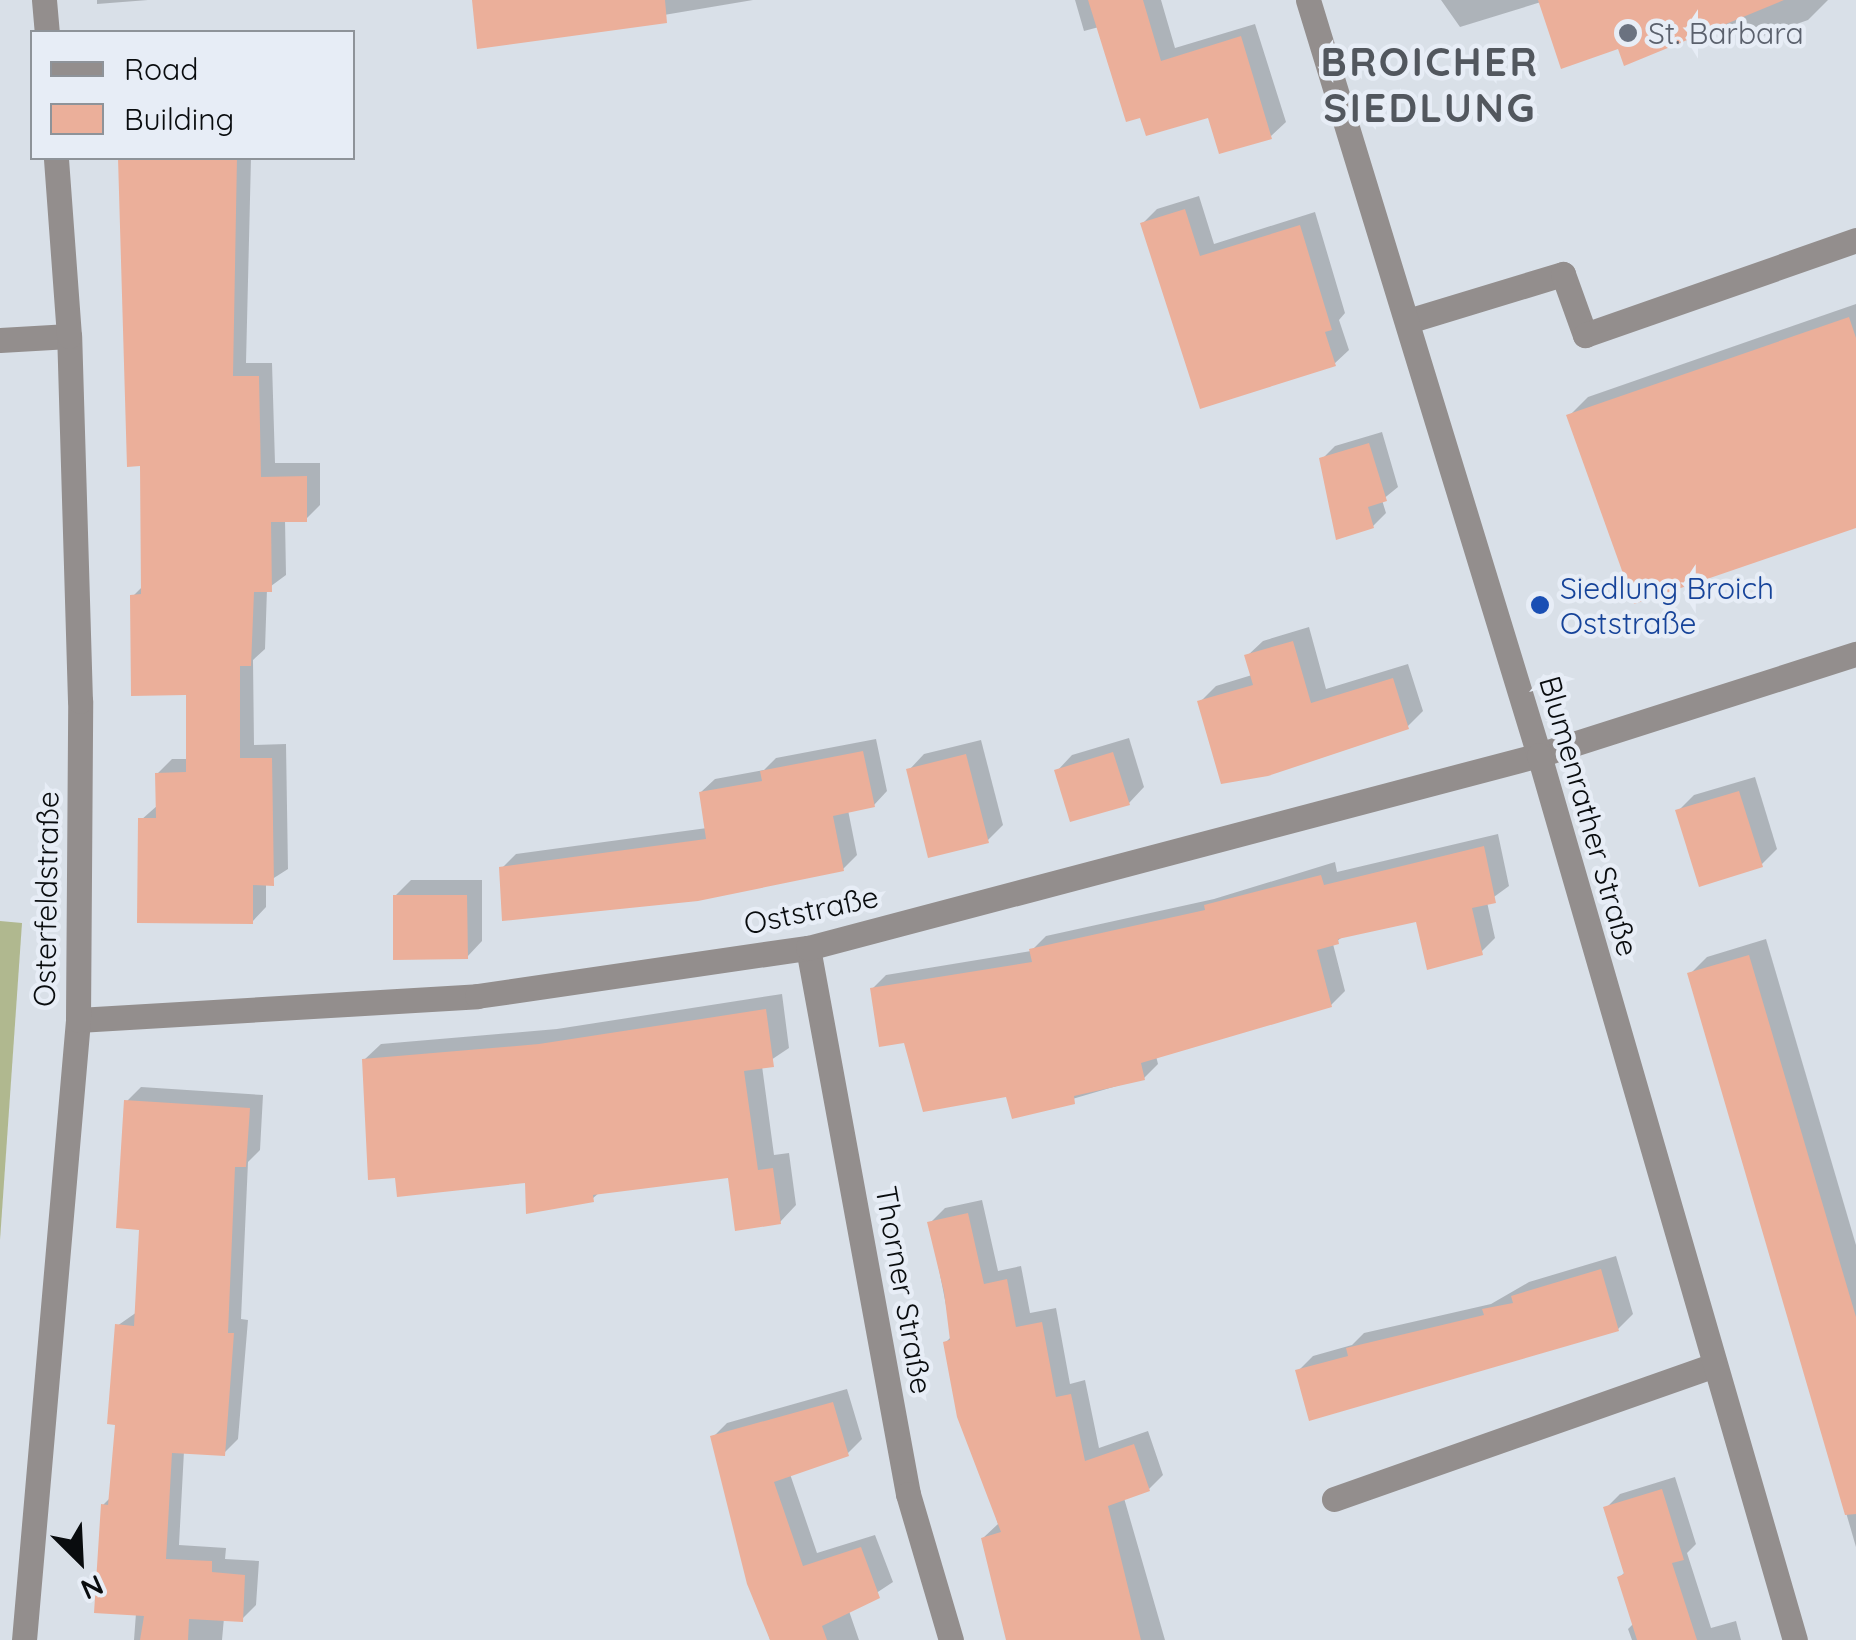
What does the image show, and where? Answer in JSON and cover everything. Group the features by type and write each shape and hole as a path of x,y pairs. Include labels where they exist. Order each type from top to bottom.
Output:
{"street":[{"path":"44,0 46,30"},
{"name":"Blumenrather Straße","path":"1308,0 1539,755 1795,1640"},
{"name":"Osterfeldstraße","path":"24,1640 78,1020 80,701 70,336 56,160"},
{"path":"1408,322 1563,274 1584,335 1856,240"},
{"path":"0,340 70,336"},
{"name":"Oststraße","path":"78,1020 477,996 808,948 1539,755 1856,654"},
{"name":"Thorner Straße","path":"808,948 908,1494 951,1640"},
{"path":"1334,1499 1714,1366"}],"green space":[{"path":"0,921 22,923 0,1240"}],"building":[{"path":"472,0 665,0 667,23 477,49"},
{"path":"1088,0 1143,0 1161,61 1241,36 1272,139 1219,154 1208,118 1146,136 1140,118 1126,122"},
{"name":"St. Barbara","path":"1538,0 1784,0 1624,66 1618,49 1561,69"},
{"path":"118,160 237,160 233,376 259,376 261,477 307,476 307,522 271,522 272,592 254,592 251,666 240,666 240,758 272,758 274,886 253,885 253,924 137,923 138,818 156,818 155,773 186,772 186,695 131,696 130,595 141,594 140,466 127,467"},
{"path":"1185,209 1200,256 1300,225 1332,330 1325,332 1336,366 1200,409 1140,223"},
{"path":"1849,317 1856,338 1856,528 1634,604 1566,415"},
{"path":"1369,443 1387,501 1368,507 1374,528 1336,540 1319,458"},
{"path":"1293,641 1311,703 1393,678 1409,729 1268,776 1221,784 1197,701 1253,685 1244,655"},
{"path":"863,751 875,807 833,816 844,871 698,901 502,921 499,867 706,839 699,792 762,781 760,771"},
{"path":"1113,752 1130,805 1070,822 1054,770"},
{"path":"966,754 989,843 928,858 906,769"},
{"path":"1739,791 1763,867 1699,887 1675,810"},
{"path":"1484,846 1496,903 1472,908 1483,955 1427,970 1416,922 1338,939 1339,944 1317,950 1332,1007 1141,1063 1145,1080 1074,1096 1075,1104 1012,1119 1006,1097 923,1112 904,1043 879,1047 870,988 1032,962 1029,949 1205,910 1204,905 1321,875 1324,885"},
{"path":"393,895 467,895 468,959 393,960"},
{"path":"1749,955 1856,1317 1856,1514 1845,1515 1687,973"},
{"path":"766,1009 774,1067 744,1071 758,1170 773,1168 781,1224 735,1231 728,1178 593,1195 594,1202 526,1214 525,1183 397,1197 395,1178 368,1180 362,1059 539,1044"},
{"path":"124,1100 250,1108 246,1167 235,1167 228,1333 234,1333 225,1456 172,1453 166,1559 212,1561 212,1572 245,1575 243,1622 189,1619 188,1640 140,1640 144,1616 94,1613 101,1504 108,1505 115,1425 107,1424 115,1324 134,1326 139,1230 116,1228"},
{"path":"968,1213 984,1284 1007,1279 1016,1327 1042,1322 1056,1397 1071,1394 1085,1461 1134,1444 1150,1491 1108,1506 1141,1640 1006,1640 981,1538 1001,1532 957,1417 943,1342 950,1340 944,1292 927,1222"},
{"path":"1601,1269 1619,1331 1309,1421 1295,1370 1348,1356 1346,1348 1484,1315 1482,1309 1513,1303 1511,1296"},
{"path":"833,1402 849,1456 774,1482 803,1566 861,1547 880,1598 822,1626 827,1640 770,1640 747,1584 710,1436"},
{"path":"1662,1489 1684,1560 1672,1563 1697,1640 1637,1640 1617,1577 1624,1574 1603,1507"}],"place":[{"name":"St. Barbara","path":"1628,33"},
{"name":"Siedlung Broich Oststraße","path":"1540,605"}],"district":[{"name":"BROICHER SIEDLUNG","path":"1430,84"}]}
